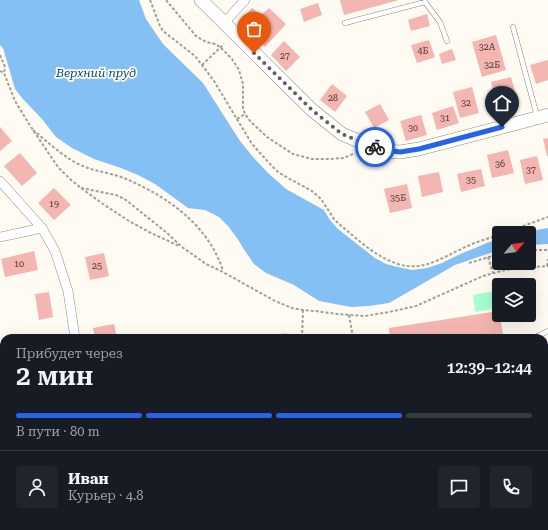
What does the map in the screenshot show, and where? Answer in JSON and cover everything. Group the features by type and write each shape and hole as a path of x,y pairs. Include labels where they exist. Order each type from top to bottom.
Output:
{"street":[{"path":"201,0 312,110 342,134 368,145 385,150 400,152 413,150 543,116"},
{"path":"224,23 245,0"},
{"path":"0,181 42,228 55,251 68,292 74,334"},
{"path":"0,237 42,228"}],"lane":[{"path":"345,23 425,1 440,22 447,41"},
{"path":"513,27 543,116"}],"path":[{"path":"150,0 160,26 195,56 214,81 252,144 278,172 312,190 339,224 376,253 387,260 401,265 412,267 421,266 469,245 492,237"},
{"path":"166,0 196,36 206,42 220,47 232,59 239,70 243,84 244,108 246,114 250,121 268,137 293,154 312,159 344,158 368,145"},
{"path":"202,65 224,44"},
{"path":"0,55 5,67 4,73 15,101 31,128 58,167 70,179 102,204 149,232 182,247"},
{"path":"0,72 4,73"},
{"path":"237,119 246,114"},
{"path":"31,128 81,166 120,176 148,189 170,202 193,221 199,228 218,258 223,272"},
{"path":"81,188 116,195 126,200 182,247 206,264 275,301 292,308 302,310 316,310 365,316 389,312 416,306 493,273 520,268 548,266 548,259"},
{"path":"523,226 548,217"},
{"path":"536,250 548,250"},
{"path":"469,263 492,256"},
{"path":"488,257 493,273"},
{"path":"302,310 302,334"},
{"path":"349,315 352,334"}],"green space":[{"path":"492,291 492,309 475,312 473,295"}],"water":[{"name":"Верхний пруд","path":"0,0 139,0 146,19 163,44 203,83 240,141 253,157 286,189 324,210 338,229 375,258 386,264 412,270 427,268 442,263 492,241 492,252 455,265 389,303 351,307 319,301 294,285 266,273 254,264 237,238 219,217 205,210 188,208 155,184 121,168 94,159 72,148 56,137 15,89 3,48 0,45"},
{"path":"548,228 548,244 536,245 536,230"}],"building":[{"path":"340,0 399,0 344,15"},
{"path":"318,3 322,15 304,22 300,9"},
{"path":"252,8 261,15 269,8 286,24 265,47 239,22"},
{"path":"427,14 430,26 411,31 408,20"},
{"path":"496,35 506,70 482,77 472,42"},
{"path":"429,40 435,57 417,63 411,45"},
{"path":"284,41 300,57 286,71 271,55"},
{"path":"452,49 456,60 442,64 439,54"},
{"path":"548,60 548,80 536,84 530,65"},
{"path":"511,77 517,98 496,104 491,82"},
{"path":"332,84 347,96 335,112 320,100"},
{"path":"472,87 479,113 460,118 453,92"},
{"path":"380,104 389,120 374,128 365,112"},
{"path":"453,106 459,123 437,130 432,113"},
{"path":"421,115 427,135 406,141 400,121"},
{"path":"0,127 12,141 0,151"},
{"path":"548,138 548,156 547,156 543,139"},
{"path":"508,150 514,173 492,178 487,155"},
{"path":"20,153 37,173 22,186 4,166"},
{"path":"537,156 543,180 525,184 520,160"},
{"path":"481,169 485,186 461,192 457,174"},
{"path":"439,172 443,192 422,197 418,176"},
{"path":"407,184 412,208 390,213 384,189"},
{"path":"54,188 71,205 54,220 38,203"},
{"path":"34,251 38,270 5,277 1,259"},
{"path":"104,253 109,276 90,280 85,257"},
{"path":"49,292 53,317 39,320 35,294"},
{"path":"492,312 492,322 501,322 503,334 390,334 389,328"},
{"path":"114,324 116,334 94,334 93,328"}],"way so far":[{"path":"254,53 312,110 342,134 375,147"}],"route":[{"path":"375,147 400,152 419,149 502,127"}]}
